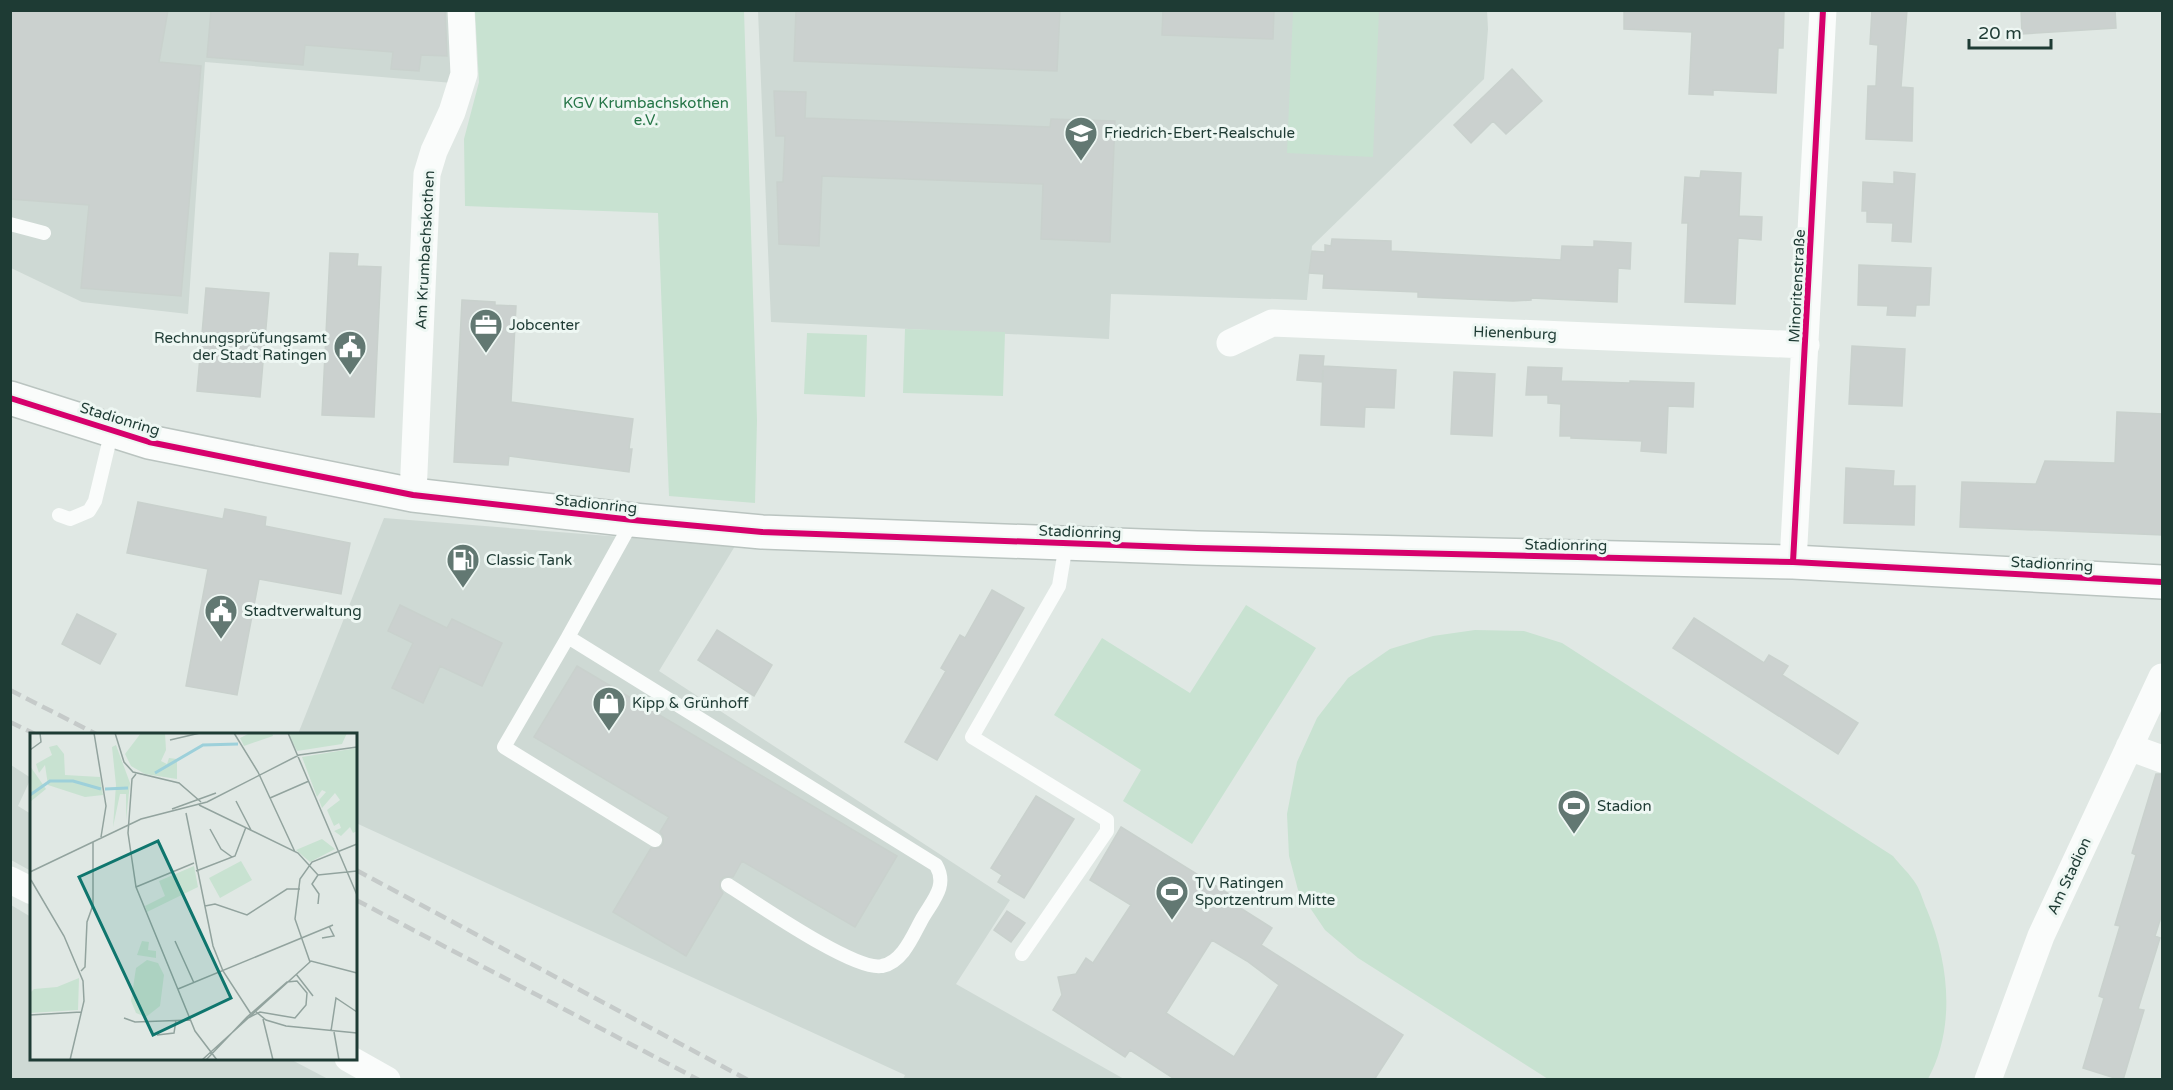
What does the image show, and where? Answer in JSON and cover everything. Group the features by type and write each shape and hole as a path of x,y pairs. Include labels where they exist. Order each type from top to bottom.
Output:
{"main road":[{"name":"Stadionring","path":"10,398 149,442 413,495 762,532 1066,544 1793,562 2163,582"}],"street":[{"name":"Am Krumbachskothen","path":"413,495 427,174 434,151 452,112 464,74 461,10"},
{"name":"Minoritenstraße","path":"1793,562 1823,10"},
{"name":"Hienenburg","path":"1230,343 1272,323 1806,345"},
{"name":"Am Stadion","path":"1988,1080 2041,936 2163,677"},
{"path":"2130,747 2163,759"},
{"path":"10,880 30,890"},
{"path":"350,1060 387,1080"}],"lane":[{"path":"10,224 44,233"},
{"path":"59,515 70,519 89,511 95,501 112,430"},
{"path":"633,520 504,747 655,840"},
{"path":"1022,954 1107,831 1107,820 972,736 1059,586 1066,544"},
{"path":"568,637 936,865 942,876 940,889 901,956 882,966 864,964 841,954 728,885"}],"shaded area":[{"name":"Friedrich-Ebert-Realschule","path":"1487,10 1488,29 1484,79 1312,246 1307,300 1111,294 1109,339 771,322 758,11"},
{"path":"10,11 450,11 453,83 205,62 188,314 82,302 11,268"},
{"path":"384,518 735,546 659,671 1010,900 956,984 1124,1079 903,1079 905,1075 357,823 357,733 298,733"},
{"path":"11,765 30,777 18,806 30,813 30,870 11,860"},
{"path":"11,905 30,916 30,1060 292,1060 328,1079 11,1079"}],"green space":[{"name":"KGV Krumbachskothen e.V.","path":"475,11 744,11 757,420 755,503 669,496 658,213 465,206 464,139 479,82"},
{"path":"1293,11 1379,11 1373,157 1287,153"},
{"path":"905,329 1005,332 1003,396 903,393"},
{"path":"807,333 867,335 865,397 804,394"},
{"path":"1246,605 1316,648 1192,844 1123,801 1141,770 1054,715 1102,638 1190,693"},
{"name":"Stadion","path":"1475,630 1524,631 1562,643 1893,856 1919,890 1935,930 1944,973 1946,1017 1943,1038 1928,1079 1548,1079 1358,958 1325,930 1298,890 1289,856 1287,814 1297,762 1317,718 1348,678 1390,649 1433,636"}],"building":[{"path":"10,10 168,10 159,62 201,66 181,296 81,288 89,205 10,199"},
{"path":"211,10 445,10 447,56 421,55 419,71 391,69 393,52 305,45 303,65 207,57"},
{"path":"796,10 984,12 984,10 1060,10 1057,71 794,61"},
{"path":"1163,10 1274,10 1273,39 1162,35"},
{"path":"1624,10 1784,10 1783,48 1778,48 1776,93 1713,90 1713,95 1689,94 1692,32 1624,29"},
{"path":"1872,10 1907,10 1901,87 1913,88 1912,141 1866,139 1868,86 1876,86 1878,45 1870,44"},
{"path":"2021,10 2115,10 2116,28 2022,34"},
{"path":"1512,69 1542,101 1506,134 1493,121 1471,143 1454,125"},
{"path":"774,91 806,92 805,118 1050,127 1051,119 1115,121 1110,242 1041,239 1043,184 822,176 819,246 779,244 777,182 783,182 785,136 776,136"},
{"path":"1701,171 1741,173 1739,216 1762,217 1761,240 1738,238 1735,304 1685,302 1688,223 1682,223 1685,177 1700,178"},
{"path":"1894,172 1915,174 1911,242 1892,241 1893,223 1867,222 1867,211 1862,211 1863,182 1894,184"},
{"path":"1332,239 1391,241 1391,251 1561,260 1562,246 1594,247 1594,241 1631,243 1630,269 1618,268 1617,302 1531,298 1531,300 1513,301 1418,297 1418,292 1323,288 1324,274 1309,273 1312,251 1325,252 1325,245 1331,246"},
{"path":"330,253 358,254 357,266 381,267 374,417 322,415"},
{"path":"1859,265 1931,268 1929,305 1916,305 1915,316 1887,315 1888,306 1858,305"},
{"path":"206,288 269,293 260,397 197,391"},
{"name":"Jobcenter","path":"462,300 516,306 511,402 633,419 629,472 509,456 508,465 454,462"},
{"path":"1852,346 1905,349 1902,406 1849,404"},
{"path":"1300,355 1324,356 1323,366 1396,370 1394,408 1365,407 1364,427 1321,425 1323,370 1322,382 1297,380"},
{"path":"1528,367 1562,368 1561,381 1694,383 1693,407 1668,406 1666,453 1641,451 1642,441 1560,436 1561,404 1548,403 1548,395 1526,395"},
{"path":"1454,372 1495,374 1492,436 1451,434"},
{"path":"2117,412 2163,414 2163,535 1960,527 1962,482 2036,484 2045,461 2115,463"},
{"path":"1846,468 1894,471 1893,486 1915,486 1914,525 1844,523"},
{"name":"Stadtverwaltung","path":"138,502 223,519 225,509 266,517 265,526 350,543 341,594 259,579 237,695 186,686 208,569 127,553"},
{"path":"992,590 1024,608 937,760 905,742 946,671 941,668 960,635 965,638"},
{"path":"400,605 447,628 452,619 502,643 482,686 440,666 423,703 392,688 413,643 388,631"},
{"path":"77,614 116,634 100,664 62,644"},
{"path":"1694,618 1764,663 1769,655 1788,666 1782,675 1858,723 1838,754 1673,648"},
{"path":"717,630 772,665 754,696 698,660"},
{"path":"577,666 897,856 855,927 742,861 733,877 724,877 720,881 720,889 723,893 686,956 613,912 651,848 659,848 663,844 663,836 660,832 669,817 534,737"},
{"path":"2156,774 2163,774 2163,911 2155,936 2160,938 2138,1009 2144,1010 2123,1080 2121,1080 2083,1068 2104,998 2099,996 2120,926 2115,925 2136,855 2132,853"},
{"path":"1036,796 1074,819 1024,898 998,882 1002,875 991,868"},
{"path":"1121,827 1237,899 1234,904 1272,928 1261,945 1403,1035 1374,1080 1176,1080 1130,1050 1125,1057 1053,1010 1062,995 1058,977 1076,974 1086,958 1093,963 1131,905 1090,880","holes":["1212,940 1247,961 1279,985 1234,1057 1166,1013"]},
{"path":"1007,911 1025,923 1011,942 994,930"}],"railway":[{"path":"10,690 94,733"},
{"path":"10,722 33,733"},
{"path":"357,871 748,1080"},
{"path":"357,901 699,1080"}],"cycle path":[{"path":"1793,562 1823,10"},
{"path":"10,398 149,442 413,495 762,532 1197,548 1793,562 2162,582"}],"place":[{"name":"Friedrich-Ebert-Realschule","path":"1081,162"},
{"name":"Jobcenter","path":"486,354"},
{"name":"Rechnungsprüfungsamt der Stadt Ratingen","path":"350,376"},
{"name":"Classic Tank","path":"463,589"},
{"name":"Stadtverwaltung","path":"221,640"},
{"name":"Kipp & Grünhoff","path":"609,732"},
{"name":"Stadion","path":"1574,835"},
{"name":"TV Ratingen Sportzentrum Mitte","path":"1172,921"}]}
